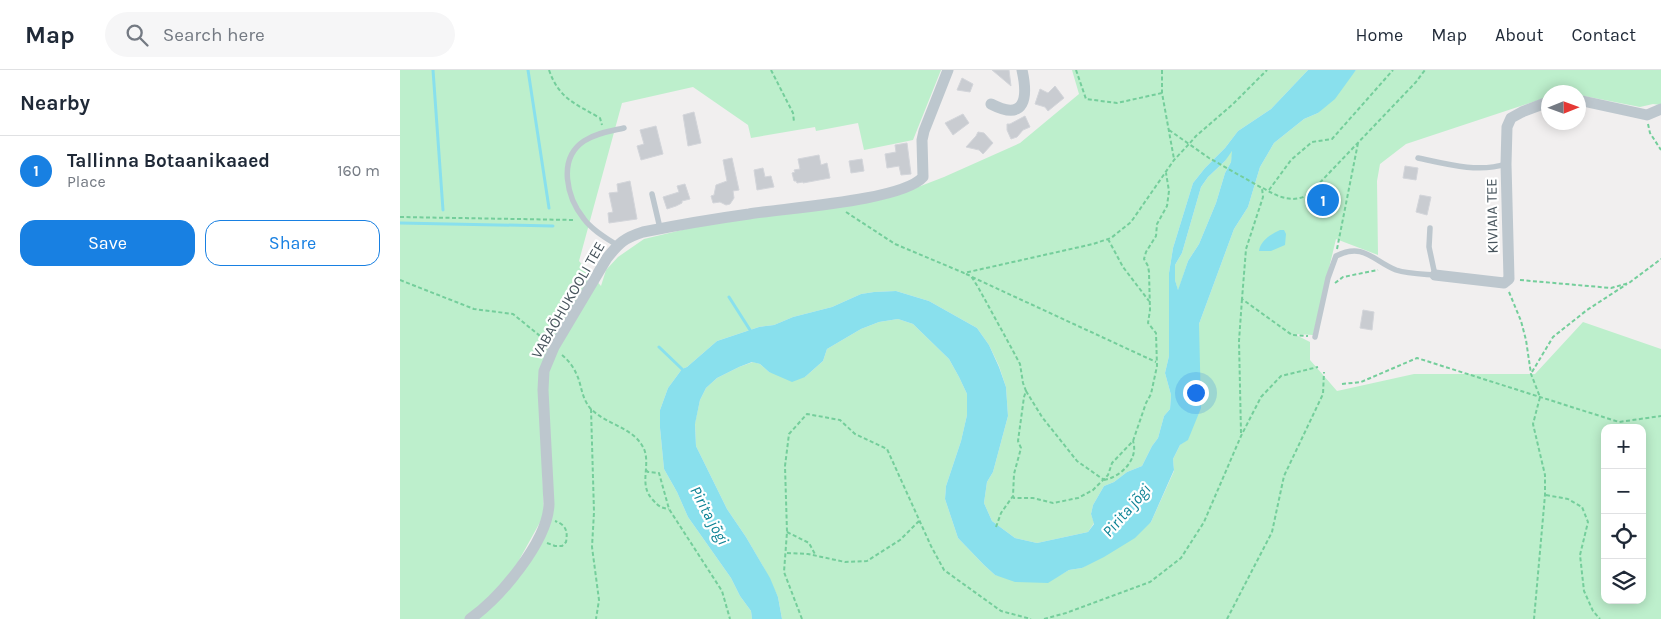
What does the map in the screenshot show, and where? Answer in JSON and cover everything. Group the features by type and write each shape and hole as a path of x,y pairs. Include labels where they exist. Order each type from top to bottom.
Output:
{"street":[{"name":"VABAÕHUKOOLI TEE","path":"470,619 490,604 501,591 538,542 548,518 542,381 547,362 554,347 607,258 617,245 630,236 660,228 750,213 832,204 914,185 923,176 922,140 924,131 948,70"},
{"path":"991,104 1004,110 1014,110 1021,105 1025,91 1022,70"},
{"path":"1586,102 1647,115 1661,109"},
{"name":"KIVIAIA TEE","path":"1506,281 1506,164 1508,128 1510,118 1541,105"},
{"path":"1434,275 1506,281"}],"lane":[{"path":"617,245 585,220 574,203 567,185 568,167 574,150 584,141 603,132 624,128"},
{"path":"1418,158 1467,167 1500,166 1506,164"},
{"path":"652,194 660,228"},
{"path":"1315,337 1324,296 1336,256 1347,250 1368,254 1395,269 1409,273 1434,275 1429,247 1430,228"}],"path":[{"path":"549,70 553,80 568,101 600,118 603,132"},
{"path":"771,70 793,113 794,122"},
{"path":"1076,70 1086,99 1117,103 1162,94"},
{"path":"1162,70 1162,94 1174,160"},
{"path":"964,273 1108,239 1132,222 1174,160 1196,136 1233,104 1267,70"},
{"path":"1268,191 1291,160 1312,142 1332,139 1393,70"},
{"path":"1169,130 1209,158 1262,188 1288,199 1300,199 1309,194 1416,82 1425,70"},
{"path":"1647,115 1650,133 1661,150"},
{"path":"1336,256 1359,141"},
{"path":"1013,496 1014,498 1033,498 1053,503 1078,498 1088,493 1104,480 1112,463 1133,441 1151,394 1157,366 1156,333 1148,323 1150,310 1149,272 1144,259 1156,236 1157,224 1167,206 1169,191 1166,173"},
{"path":"1241,436 1239,342 1246,249 1262,197 1262,188"},
{"path":"832,204 858,218 895,244 971,276 1156,362"},
{"path":"400,217 585,220"},
{"path":"1108,239 1123,267 1149,301"},
{"path":"1531,374 1553,337 1587,310 1629,283 1661,259"},
{"path":"1324,296 1330,287 1343,278 1372,270 1395,269"},
{"path":"971,276 1020,364 1026,391 1042,417 1077,461 1104,480"},
{"path":"400,280 474,309 514,314 554,347 566,358 576,372 583,398 591,409 599,416 611,421 616,427 630,432 643,447 647,457 644,484 648,495 661,508 669,509"},
{"path":"1534,619 1545,495 1545,475 1533,424 1540,397 1531,374 1521,321 1506,281 1610,288 1629,283"},
{"path":"1242,298 1292,335 1315,337"},
{"path":"1342,384 1361,382 1417,358 1620,422 1661,416"},
{"path":"1044,619 1066,613 1150,582 1180,558 1204,522 1241,436 1261,397 1282,376 1318,367"},
{"path":"1227,619 1272,532 1284,476 1323,394 1324,372"},
{"path":"996,527 1001,513 1013,496 1014,474 1021,448 1018,441 1026,391"},
{"path":"591,409 594,512 592,547 599,600 596,619"},
{"path":"802,619 784,572 787,532 784,466 789,434 807,414 840,420 855,434 887,449 919,521 944,570 1001,611 1031,619"},
{"path":"1104,480 1111,478 1128,466 1134,454 1135,447 1133,441"},
{"path":"645,469 648,472 659,473 669,509 722,591 730,619"},
{"path":"1545,495 1568,499 1582,507 1588,522 1580,555 1584,591 1593,611 1600,619"},
{"path":"538,542 555,546 562,546 566,542 564,525 548,518"},
{"path":"786,553 816,556 845,562 867,561 900,540 919,521"},
{"path":"787,532 809,543 816,556"},
{"path":"1015,619 1018,616"}],"green space":[{"path":"400,70 941,70 913,140 864,150 858,123 816,131 815,127 751,138 748,125 693,87 622,103 579,261 601,286 606,270 618,257 644,239 703,225 833,208 900,194 944,177 1020,143 1079,94 1072,70 1308,70 1271,109 1238,131 1193,183 1173,248 1169,273 1169,356 1165,373 1171,395 1170,409 1164,416 1158,438 1142,466 1127,472 1114,482 1104,486 1093,505 1091,514 1094,523 1088,532 1037,543 1015,538 992,521 984,503 987,482 993,472 1008,416 1006,387 989,345 977,328 929,301 896,291 874,292 861,294 832,307 793,317 774,325 759,327 717,341 687,367 682,369 668,388 660,410 664,469 688,517 731,578 740,596 751,611 752,619 400,619","holes":["576,301 581,309 554,355 548,372 546,392 552,513 547,532 540,546 520,572 513,571 544,515 539,383 542,366"]},
{"path":"1356,70 1661,70 1661,105 1653,104 1640,107 1586,96 1586,85 1541,85 1541,99 1406,144 1380,164 1377,181 1378,255 1336,239 1313,335 1294,334 1310,342 1310,360 1337,391 1414,374 1535,374 1583,322 1661,349 1661,619 782,619 778,597 764,568 727,509 696,446 695,423 700,400 706,388 717,378 753,362 760,364 769,372 805,377 823,361 827,349 861,329 879,322 898,319 913,324 949,359 967,394 967,415 961,441 946,486 945,499 958,538 995,575 1048,582 1069,570 1082,568 1151,522 1174,471 1173,459 1180,445 1188,439 1199,364 1199,324 1234,229 1248,207 1260,167 1274,143 1304,119 1318,113"},
{"path":"1233,150 1231,162 1225,173 1216,203 1199,244 1188,261 1178,291 1175,280 1175,265 1182,253 1201,187"}],"water":[{"name":"Pirita jõgi","path":"1308,70 1356,70 1335,99 1318,113 1304,119 1274,143 1260,167 1248,207 1234,229 1199,324 1201,408 1188,440 1180,445 1173,459 1174,470 1151,522 1135,538 1104,557 1082,568 1069,570 1048,583 1015,582 995,575 958,538 945,499 946,486 961,441 967,415 967,394 949,359 913,324 898,319 879,322 861,329 827,349 823,361 805,377 792,382 769,372 760,364 752,362 717,378 706,388 700,400 695,424 696,446 727,509 770,578 778,597 782,619 752,619 751,611 740,596 731,578 688,517 664,469 660,410 668,388 682,369 687,367 717,341 759,327 774,325 793,317 832,307 861,294 896,291 929,301 977,328 989,345 1006,387 1008,416 993,472 987,482 984,503 992,521 1015,538 1037,543 1088,532 1094,524 1091,514 1093,505 1104,486 1114,482 1127,472 1142,466 1158,438 1164,416 1170,409 1171,395 1165,373 1169,356 1169,273 1173,248 1193,183 1238,131 1271,109","holes":["1232,151 1231,162 1225,173 1216,203 1199,244 1188,261 1178,290 1175,280 1175,265 1182,253 1201,187"]},
{"path":"1280,230 1284,230 1286,234 1285,245 1271,251 1259,251 1264,241"}],"building":[{"path":"992,70 1009,70 1011,86"},
{"path":"962,78 973,84 970,92 957,90"},
{"path":"1055,86 1064,98 1048,111 1045,107 1035,104 1040,89 1048,93"},
{"path":"694,112 701,143 688,146 683,115"},
{"path":"963,114 969,123 953,135 945,123"},
{"path":"1025,116 1030,127 1023,130 1017,137 1011,139 1007,130 1007,124"},
{"path":"656,126 663,154 641,160 637,146 644,144 640,130"},
{"path":"978,132 984,133 993,143 983,154 979,150 966,147"},
{"path":"907,143 911,174 901,175 899,166 887,168 885,154 896,152 895,145"},
{"path":"819,155 821,165 827,163 830,178 803,183 794,181 792,173 795,172 794,170 800,169 798,159"},
{"path":"732,158 739,190 733,191 734,198 730,204 713,203 711,196 714,195 716,185 727,181 723,160"},
{"path":"862,159 864,171 851,173 849,161"},
{"path":"1405,166 1418,168 1416,180 1403,178"},
{"path":"763,168 765,177 771,176 774,187 757,190 754,170"},
{"path":"630,181 637,219 609,223 608,213 613,212 609,193 618,192 617,184"},
{"path":"685,184 690,199 667,209 663,197 679,192 677,186"},
{"path":"1420,195 1431,197 1427,215 1416,212"},
{"path":"1363,310 1374,312 1372,330 1360,328"}],"waterway":[{"path":"433,70 443,210"},
{"path":"528,70 549,208"},
{"path":"400,223 553,226"},
{"path":"729,297 750,330"},
{"path":"659,347 682,369"}],"place":[{"name":"Tallinna Botaanikaaed","path":"1323,200"}]}
